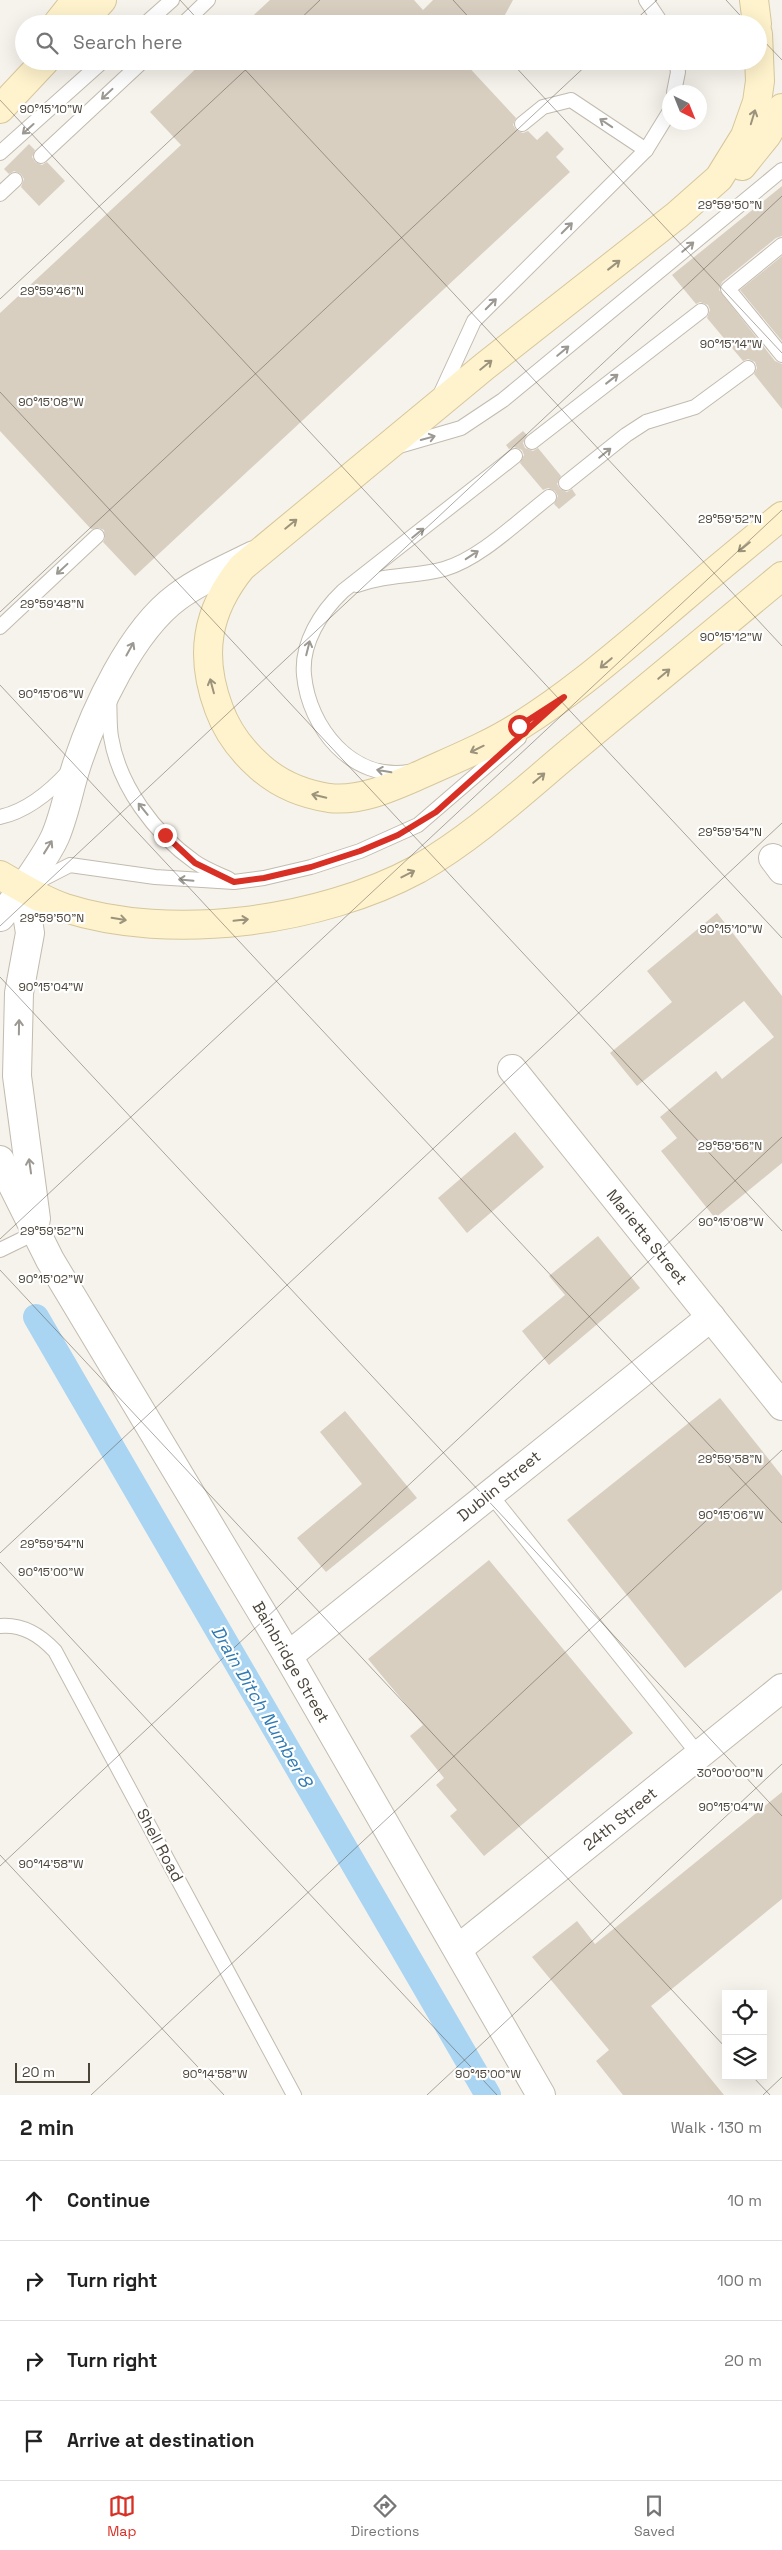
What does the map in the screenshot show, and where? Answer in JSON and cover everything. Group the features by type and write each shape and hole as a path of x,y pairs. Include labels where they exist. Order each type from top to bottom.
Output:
{"main road":[{"path":"64,15 76,0"},
{"path":"88,15 102,0"},
{"path":"754,0 756,15"},
{"path":"0,93 19,70"},
{"path":"0,109 37,70"},
{"path":"759,70 757,102 752,122 732,160 705,192 434,407 254,555 229,583 213,619 206,649 208,671 223,720 251,759 277,780 330,798 356,797 389,788 504,735 564,697 782,516"},
{"path":"642,243 730,178 752,156 767,135 782,108"},
{"path":"0,874 23,888 65,908 145,922 192,924 239,921 309,910 392,882 420,868 494,816 782,576"}],"street":[{"path":"0,917 23,888 55,837 78,762 109,687 135,640 160,612 177,597 206,579 254,555"},
{"name":"Bainbridge Street","path":"23,888 30,933 19,993 8,1077 37,1232"},
{"name":"Marietta Street","path":"512,1069 782,1406"},
{"name":"Bainbridge Street","path":"0,1160 50,1260 288,1656 541,2095"},
{"name":"Dublin Street","path":"288,1656 711,1317"},
{"name":"24th Street","path":"458,1949 782,1688"}],"lane":[{"path":"155,15 172,0"},
{"path":"192,15 208,0"},
{"path":"646,0 656,15"},
{"path":"0,153 93,70"},
{"path":"41,156 133,70"},
{"path":"675,85 678,70"},
{"path":"522,124 543,107 571,100 646,150"},
{"path":"434,407 474,321 646,150 662,124"},
{"path":"381,451 461,428 503,400 782,170"},
{"path":"0,194 14,180"},
{"path":"782,245 728,289 782,355"},
{"path":"532,442 701,311"},
{"path":"566,483 626,435 646,422 695,407 748,368"},
{"path":"432,769 404,773 383,772 364,766 345,755 327,737 316,719 304,674 307,651 313,632 323,613 343,591 515,456"},
{"path":"343,591 382,577 430,572 461,562 490,543 549,497"},
{"path":"0,627 98,536"},
{"path":"109,687 110,737 120,770 139,805 165,835 195,863 234,882"},
{"path":"23,888 70,865 155,877 234,882 264,878 311,867 360,851 418,825 472,780 564,697"},
{"path":"0,817 40,798 58,784 78,762"},
{"path":"0,1250 37,1232"},
{"path":"490,1494 699,1755"},
{"name":"Shell Road","path":"0,1626 30,1631 44,1640 55,1651 294,2095"}],"building":[{"path":"270,0 414,0 423,10 433,0 513,0 505,15 254,15"},
{"path":"194,70 471,70 516,118 513,125 516,130 523,133 528,131 537,140 547,131 564,149 556,157 570,172 135,576 103,542 105,538 104,530 99,528 91,529 0,431 0,313 181,145 150,112"},
{"path":"29,144 35,150 32,157 35,162 42,165 47,162 65,181 39,206 21,187 24,179 21,174 14,171 9,174 4,169"},
{"path":"782,186 782,236 776,238 722,282 719,290 775,361 782,364 782,409 754,374 757,368 755,362 748,359 743,361 707,318 710,310 708,305 700,302 696,304 672,275"},
{"path":"782,256 782,341 740,290"},
{"path":"523,431 527,435 523,443 525,448 533,451 538,448 561,476 557,484 560,489 567,492 572,489 576,495 559,509 554,504 558,496 555,491 548,488 543,490 520,463 524,455 522,450 514,447 509,449 506,445"},
{"path":"717,913 782,996 782,1163 715,1218 661,1151 677,1138 660,1117 716,1071 722,1079 774,1037 744,1001 637,1086 610,1053 672,1002 647,971"},
{"path":"515,1132 544,1167 467,1233 438,1198"},
{"path":"598,1236 640,1288 549,1365 522,1331 565,1295 549,1276"},
{"path":"720,1398 782,1476 782,1590 685,1668 567,1520"},
{"path":"345,1411 417,1498 326,1572 297,1538 362,1484 320,1432"},
{"path":"489,1560 633,1733 484,1856 450,1816 457,1810 436,1785 444,1778 410,1736 423,1725 368,1659"},
{"path":"782,1792 782,1899 651,2006 724,2095 623,2095 596,2061 609,2050 532,1957 577,1921 595,1944"}],"waterway":[{"name":"Drain Ditch Number 8","path":"36,1317 488,2095"}],"route":[{"path":"165,835 195,863 234,882 264,878 311,867 360,851 418,825 436,812 564,697 519,726"}]}
